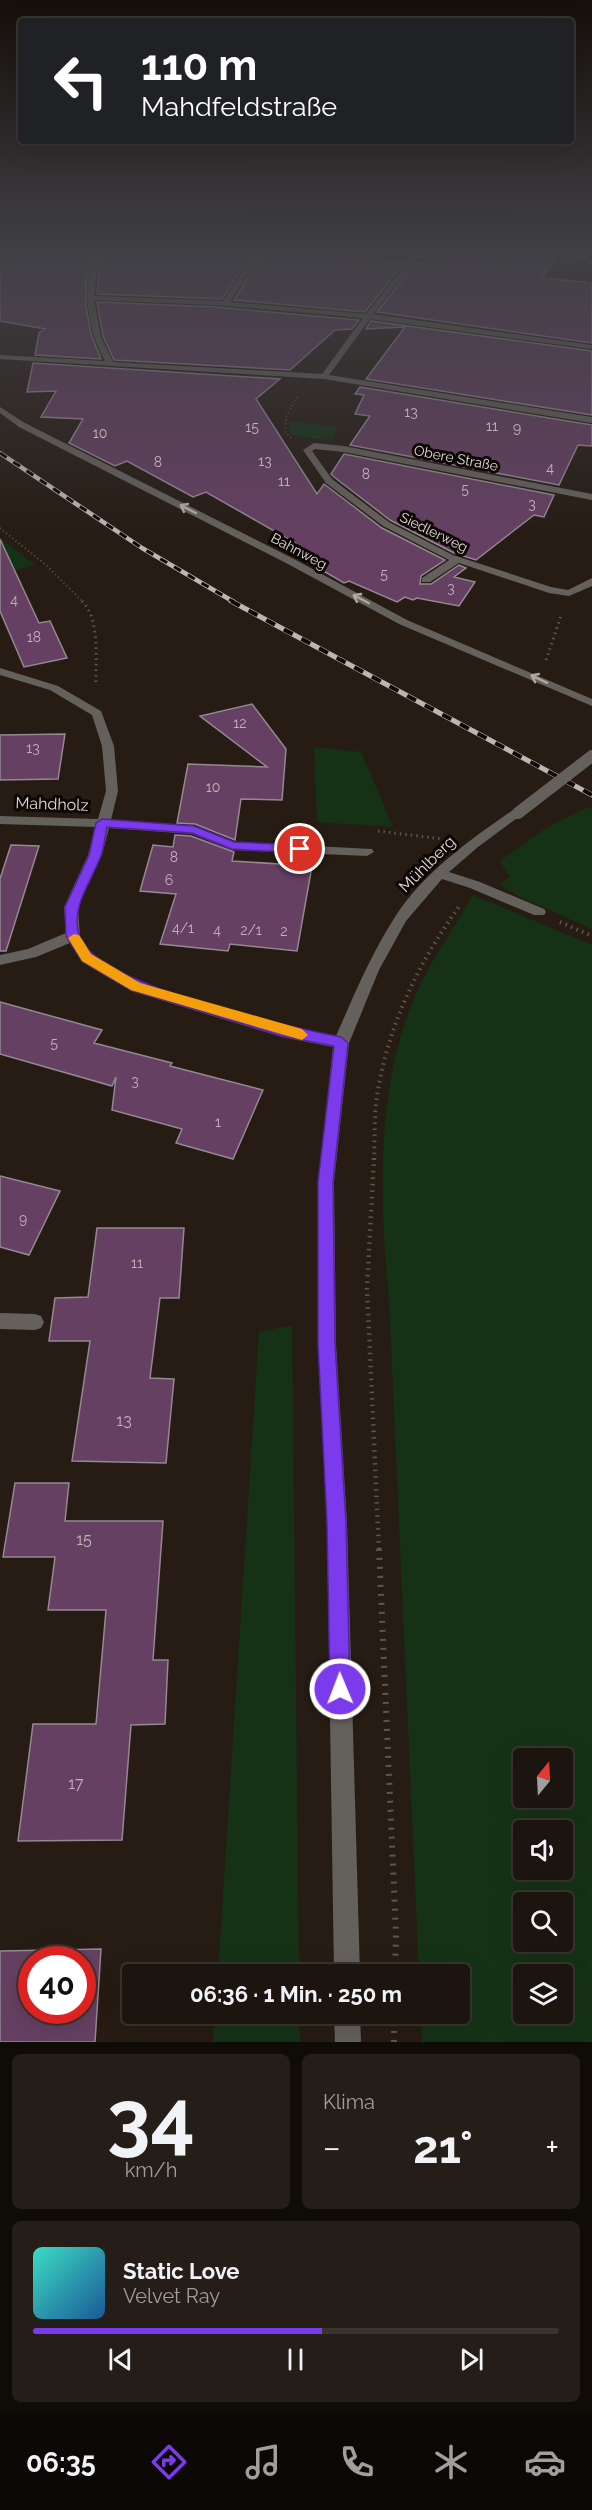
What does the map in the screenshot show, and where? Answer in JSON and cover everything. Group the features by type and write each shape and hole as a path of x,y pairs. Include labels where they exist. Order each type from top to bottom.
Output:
{"street":[{"path":"98,344 110,363"},
{"path":"324,377 348,344"},
{"path":"0,357 324,377 592,420"},
{"name":"Bahnweg","path":"0,409 22,425 290,561 404,622 592,703"},
{"name":"Obere Straße","path":"314,446 344,449 592,497"},
{"name":"Siedlerweg","path":"314,446 307,450 328,481 386,524 457,560 549,590 568,592 588,585"},
{"path":"426,580 457,560"},
{"path":"0,671 54,688 97,713 108,746 112,791 95,855 71,907 73,936 87,958 136,987 282,1031 341,1043"},
{"name":"Mühlberg","path":"347,1964 337,1523 326,1298 326,1182 341,1043 372,970 401,918 439,874 473,844 518,813 592,756"},
{"name":"Mahdholz","path":"0,820 102,823 194,830 232,846 367,852"},
{"path":"439,874 475,885 539,912"},
{"path":"0,960 31,953 73,936"},
{"path":"0,1321 35,1322"},
{"path":"347,2024 348,2042"}],"path":[{"path":"314,446 291,438 285,432 286,417 301,391 315,388 323,382 324,377"},
{"path":"0,528 46,565 88,607 95,639 97,713"},
{"path":"540,679 568,592"},
{"path":"395,1964 396,1934 367,1288 377,1096 396,1018 432,943 475,885"},
{"path":"539,912 592,936"},
{"path":"394,2024 394,2042"}],"green space":[{"path":"288,421 338,427 331,441 291,435"},
{"path":"0,538 35,565 0,574"},
{"path":"314,747 361,752 393,827 317,822"},
{"path":"588,807 592,809 592,929 522,898 500,885 509,877 500,861 546,828"},
{"path":"473,895 592,945 592,2042 422,2042 421,2024 470,2024 470,1964 419,1964 389,1297 383,1222 383,1182 387,1104 394,1066 403,1029 416,994"},
{"path":"292,1325 299,1964 219,1964 259,1332"},
{"path":"214,2024 299,2024 300,2042 213,2042"}],"building":[{"path":"37,344 95,344 101,359 35,355"},
{"path":"107,344 319,344 290,370 114,360"},
{"path":"392,344 543,344 592,351 592,415 366,379"},
{"path":"33,363 280,379 256,399 317,494 324,484 382,528 445,560 421,576 420,584 431,584 459,565 466,568 454,577 475,582 459,606 405,597 397,602 349,581 344,583 284,548 295,543 206,492 193,497 127,461 115,466 69,443 83,419 41,417 56,391 27,392"},
{"path":"360,387 592,425 592,446 578,445 559,485 350,445 370,416 355,414 364,395 355,394"},
{"path":"344,454 554,495 544,517 534,515 476,560 454,553 390,520 334,477 331,474"},
{"path":"0,539 39,623 50,621 67,658 24,667 0,611"},
{"path":"252,704 286,749 282,800 241,799 235,840 195,824 177,823 188,764 267,767 200,716"},
{"path":"65,734 58,779 0,780 0,735"},
{"path":"175,835 191,836 234,852 232,861 312,866 297,951 230,944 228,951 160,944 176,894 140,891 153,845 173,847"},
{"path":"11,845 39,846 6,951 0,951 0,879"},
{"path":"0,1002 102,1030 94,1043 263,1090 233,1159 176,1143 182,1129 112,1110 116,1077 112,1086 0,1054"},
{"path":"0,1176 60,1191 29,1255 0,1247"},
{"path":"97,1228 184,1228 179,1298 160,1298 150,1378 174,1379 166,1463 72,1461 90,1341 49,1341 55,1298 88,1297"},
{"path":"15,1483 69,1483 65,1521 163,1521 153,1660 168,1660 165,1724 131,1725 122,1840 18,1841 33,1724 96,1724 106,1610 48,1610 55,1557 3,1557"},
{"path":"96,1949 101,1949 95,2042 0,2042 0,1951 18,1951 18,2024 96,2024"}],"railway":[{"path":"0,453 142,548 234,602"},
{"path":"231,601 592,795"}],"slow traffic":[{"path":"74,938 87,958 136,987 302,1035"}],"route":[{"path":"300,849 232,846 194,830 102,823 95,855 71,907 73,936 87,958 136,987 282,1031 341,1043 326,1182 327,1344 337,1523 340,1689"}]}
